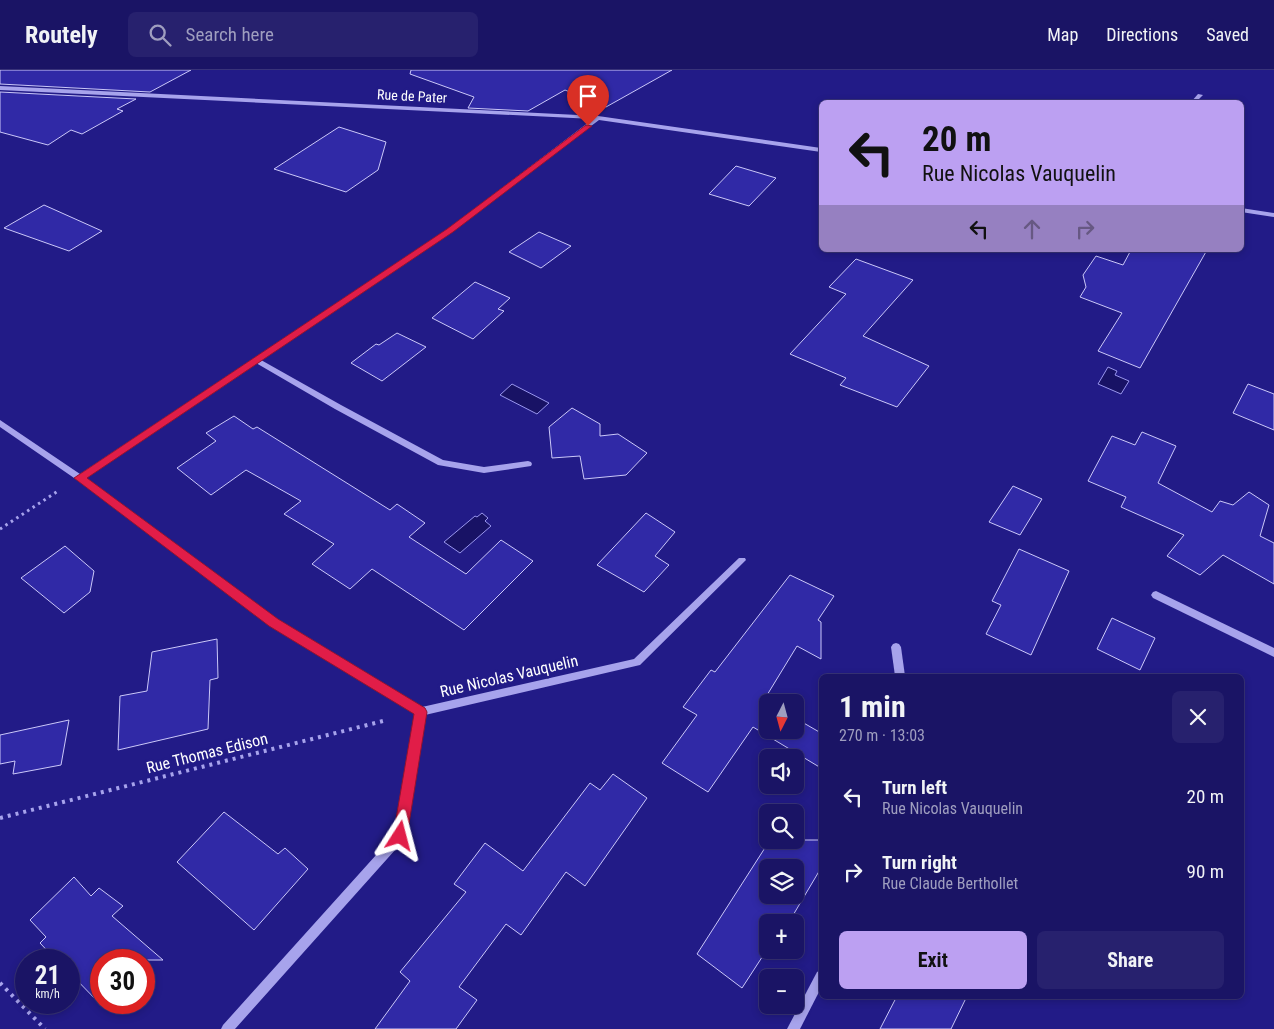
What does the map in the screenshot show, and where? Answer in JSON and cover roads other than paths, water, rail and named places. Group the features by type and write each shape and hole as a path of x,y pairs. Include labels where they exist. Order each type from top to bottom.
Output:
{"street":[{"name":"Rue de Pater","path":"0,88 598,118 819,150"},
{"path":"80,478 450,230 598,118"},
{"path":"1244,210 1274,215"},
{"path":"256,360 441,463 484,470 528,464"},
{"name":"Rue Nicolas Vauquelin","path":"0,423 80,478 274,622 421,712 637,662 742,560"},
{"path":"1156,595 1274,653"},
{"path":"896,647 900,674"},
{"path":"227,1029 400,836 421,712"},
{"path":"793,1029 819,980"}],"lane":[{"path":"1195,100 1200,94"}]}
